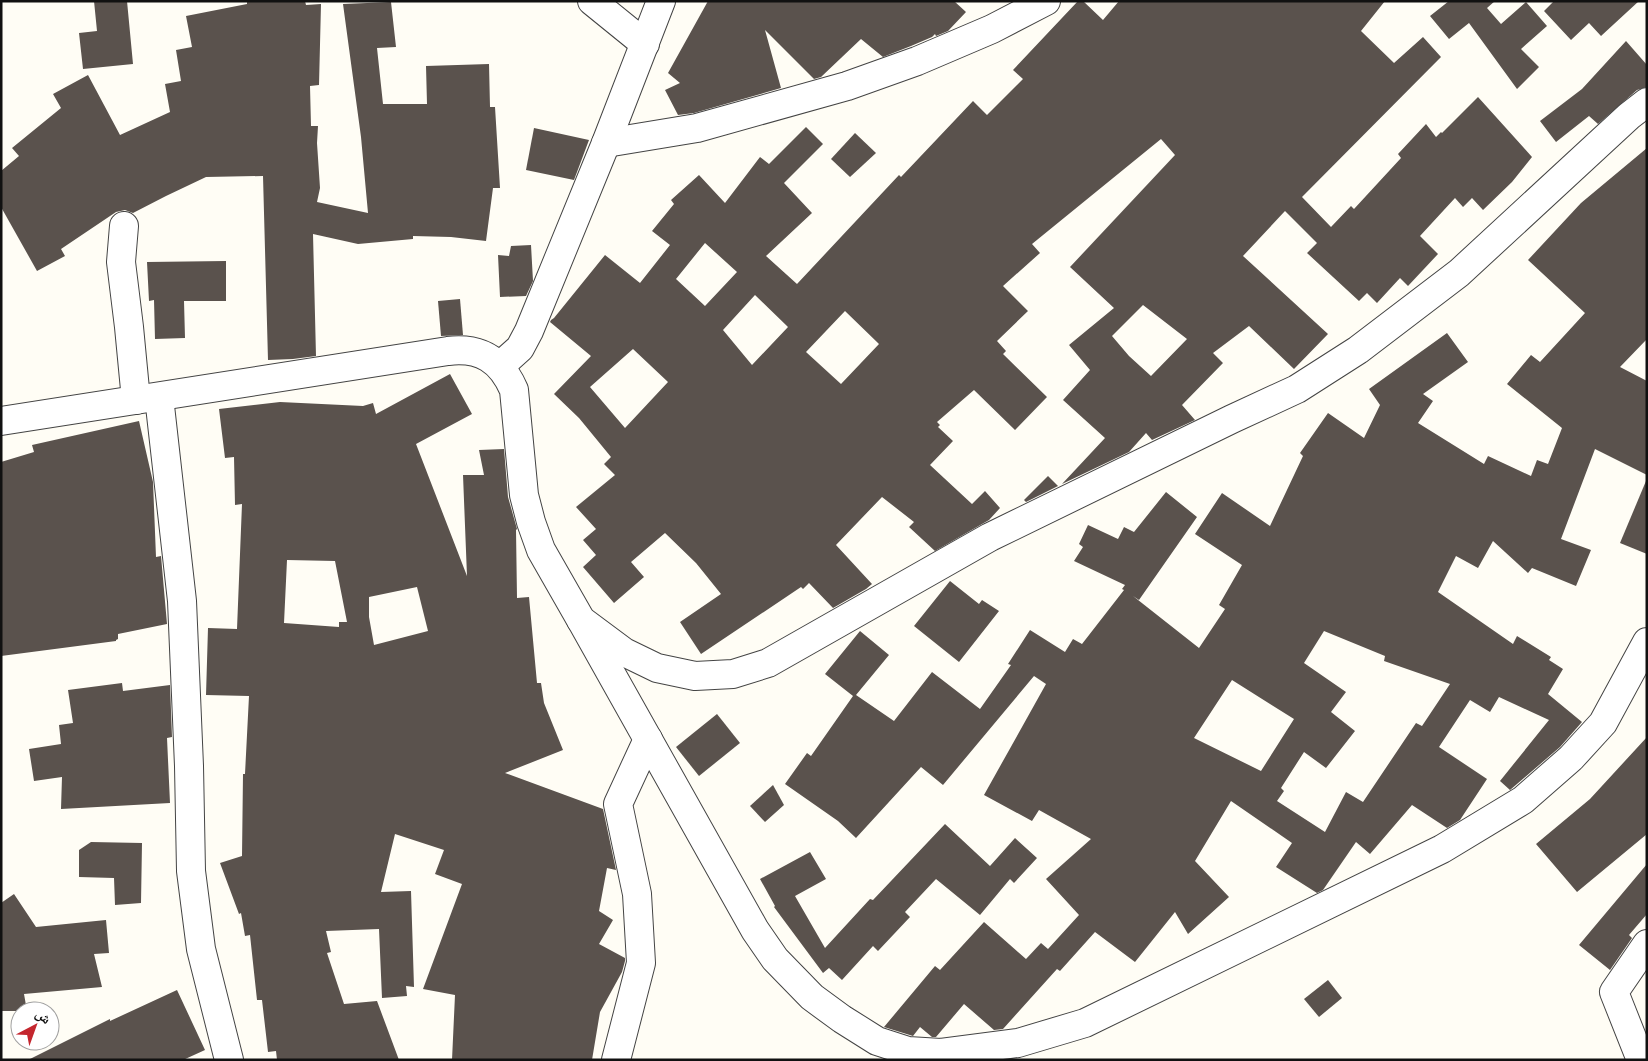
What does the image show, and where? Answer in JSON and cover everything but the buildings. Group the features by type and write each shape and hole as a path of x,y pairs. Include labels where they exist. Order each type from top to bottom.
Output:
{"street":[{"path":"592,1 644,44"},
{"path":"500,366 520,348 529,331 606,143 661,1"},
{"path":"606,143 697,128 847,86 926,58 992,29 1046,1"},
{"path":"581,620 624,652 657,668 695,676 724,675 768,663 990,537 1297,389 1358,350 1459,273 1647,102"},
{"path":"124,226 121,262 129,327 147,399 182,601 191,871 201,949 229,1060"},
{"path":"1,421 462,349 483,354 500,366 509,377 514,390 524,495 541,550 755,930 775,959 812,997 877,1041 908,1051 941,1053 1018,1043 1085,1023 1442,849 1522,800 1571,758 1603,723 1647,642"},
{"path":"616,1060 641,963 637,894 618,804 648,739"},
{"path":"1641,1060 1614,992 1647,944"}]}
